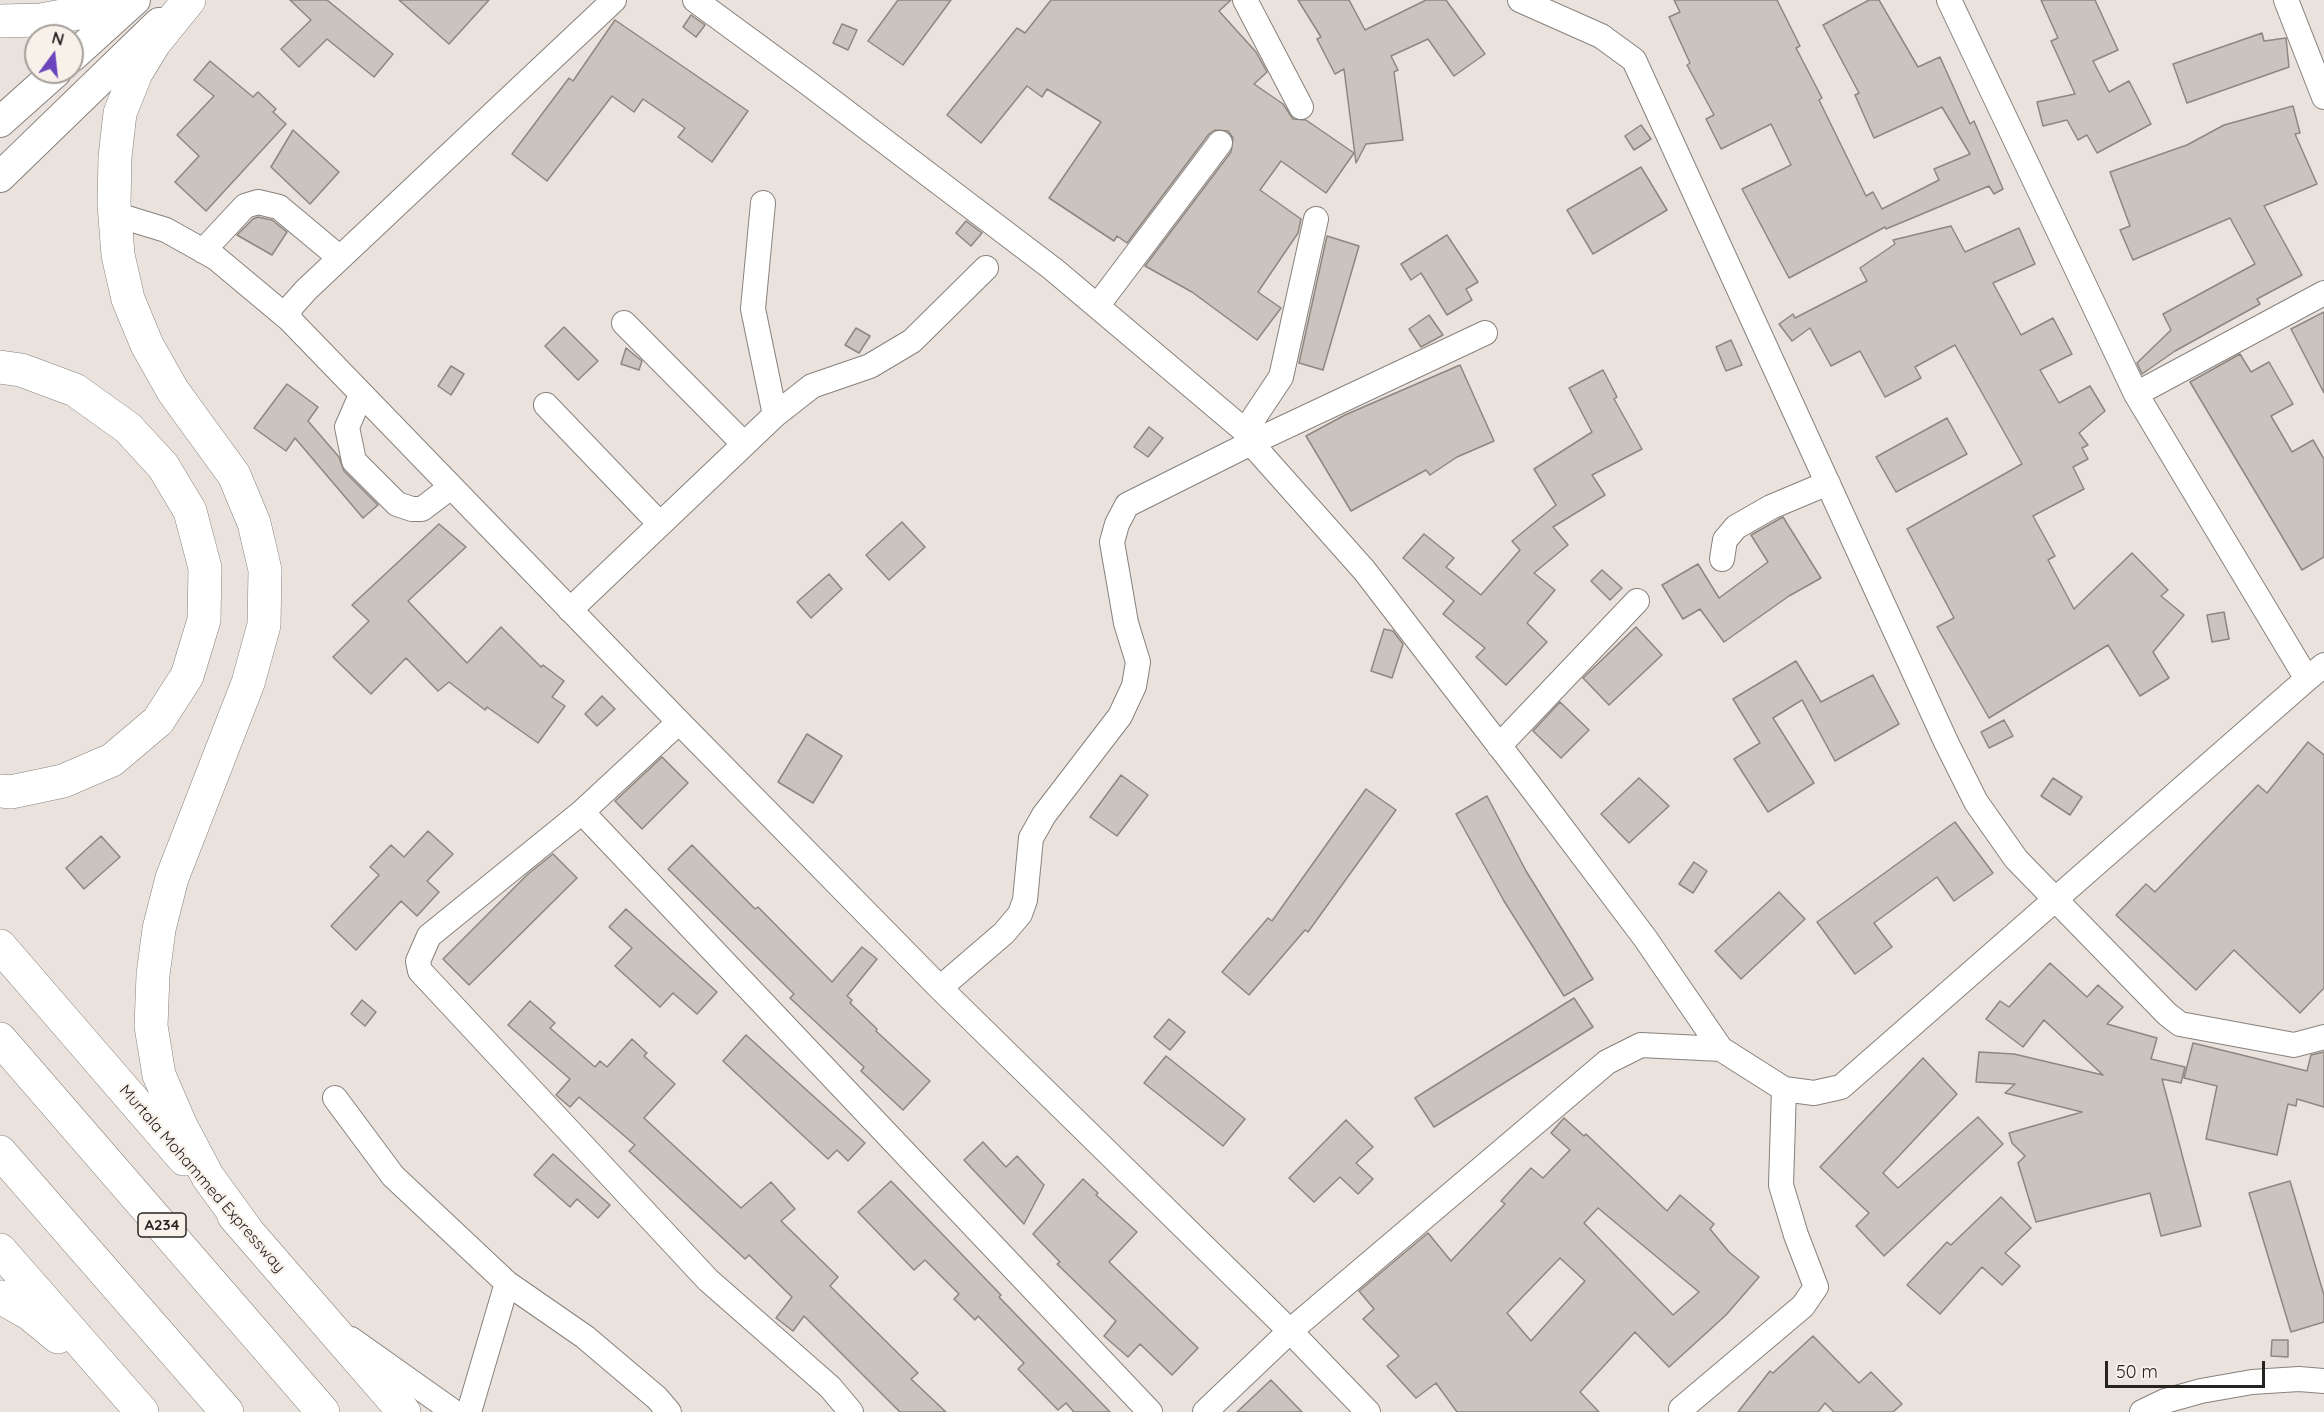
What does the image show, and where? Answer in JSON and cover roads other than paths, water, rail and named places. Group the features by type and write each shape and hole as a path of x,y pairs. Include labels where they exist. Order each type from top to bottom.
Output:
{"highway":[{"path":"0,21 41,20 78,13 110,0"},
{"path":"189,0 155,42 136,73 120,113 115,157 114,214 118,255 131,308 147,345 173,392 234,475 254,523 265,570 264,625 248,683 180,857 162,919 153,975 151,1026 159,1075 181,1126 208,1177 248,1232"},
{"path":"0,367 21,370 75,390 128,428 163,466 190,511 205,568 204,620 188,676 158,721 112,760 63,781 11,792 0,791"},
{"name":"Murtala Mohammed Expressway","path":"0,946 404,1412"},
{"name":"A234","path":"0,1039 323,1412"},
{"path":"0,1152 227,1412"},
{"path":"0,1250 141,1412"},
{"path":"0,1297 30,1314 87,1361 141,1412"}],"main road":[{"path":"84,46 135,0"},
{"path":"0,177 182,0"},
{"path":"0,122 43,84"}],"street":[{"path":"289,319 290,308 294,303 614,0"},
{"path":"695,0 808,83 1098,305 1248,437 1364,570 1645,938 1720,1049 1784,1089 1814,1093 1840,1087 2315,672 2136,394 1949,0"},
{"path":"1245,0 1301,107"},
{"path":"1520,0 1601,36 1634,60 1976,802 2016,859 2167,1014 2180,1024 2294,1045 2324,1037"},
{"path":"2286,0 2324,98"},
{"path":"1098,305 1220,143"},
{"path":"203,251 245,206 258,202 279,207 340,258"},
{"path":"763,203 753,309 775,415"},
{"path":"114,214 166,230 216,258 289,319 940,988 1290,1331 1368,1412"},
{"path":"1248,437 1281,377 1316,219"},
{"path":"570,610 775,415 812,386 870,366 912,341 986,268"},
{"path":"2136,394 2324,293"},
{"path":"624,323 744,444"},
{"path":"940,988 1004,933 1020,914 1032,838 1044,815 1120,716 1134,687 1138,662 1126,623 1112,543 1117,524 1127,505 1248,437 1485,333"},
{"path":"361,395 347,428 354,461 397,504 412,509 422,509 452,487"},
{"path":"546,405 660,525"},
{"path":"1722,559 1725,540 1736,527 1772,507 1828,483"},
{"path":"1499,746 1637,601"},
{"path":"679,722 582,812 429,936 418,961 420,971 708,1280 830,1387 851,1412"},
{"path":"582,812 1150,1412"},
{"path":"1205,1412 1290,1331 1607,1062 1641,1045 1720,1049"},
{"path":"1681,1409 1803,1306 1816,1287 1796,1235 1781,1185 1784,1089"},
{"path":"335,1098 393,1176 507,1283 585,1337 657,1398 669,1412"},
{"path":"469,1412 507,1283"},
{"path":"326,1322 397,1369 454,1412"},
{"path":"2142,1412 2165,1401 2201,1391 2252,1382 2299,1379 2324,1381"}]}
